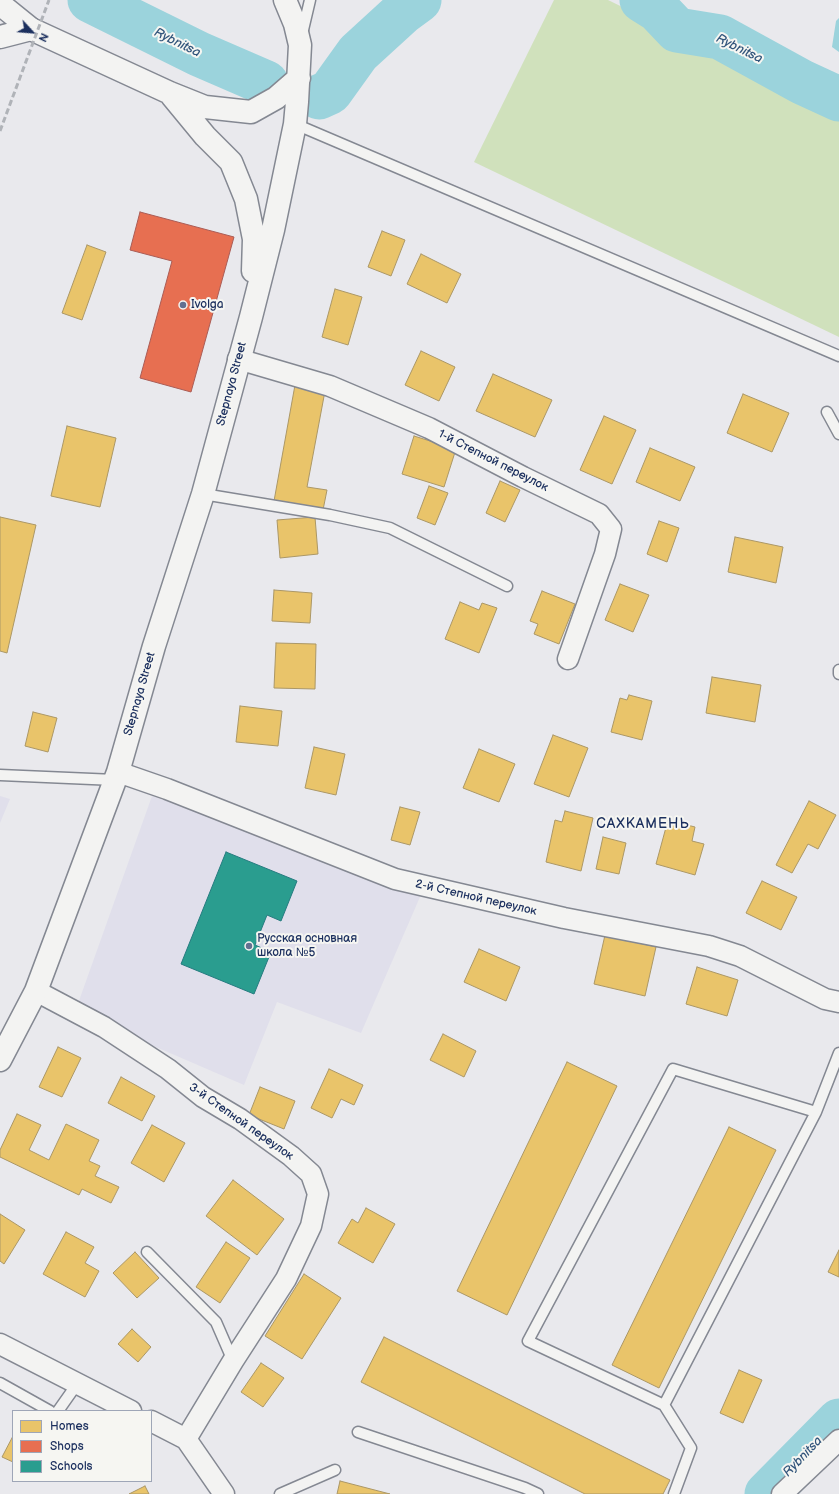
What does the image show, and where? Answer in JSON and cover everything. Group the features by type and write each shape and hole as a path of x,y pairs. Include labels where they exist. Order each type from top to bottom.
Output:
{"main road":[{"name":"Stepnaya Street","path":"0,1060 36,991 116,776 154,646 203,494 238,359 251,317 273,230 295,124 300,45 285,0"},
{"path":"0,4 31,29 170,93 205,107 251,112 276,98 299,78"},
{"path":"0,37 31,29"},
{"name":"Stepnaya Street","path":"170,93 205,136 231,162 246,199 254,239 251,317"}],"street":[{"name":"1-й Степной переулок","path":"238,359 330,386 429,428 523,477 599,514 611,529 604,554 568,659"},
{"name":"2-й Степной переулок","path":"116,776 166,789 395,879 564,918 709,946 740,956 825,999 839,1002"},
{"name":"3-й Степной переулок","path":"36,991 104,1027 168,1069 203,1097 240,1119 291,1156 311,1174 318,1194 311,1226 286,1279 233,1361 186,1439"},
{"path":"0,1344 129,1410"},
{"path":"152,1422 186,1439 224,1494"},
{"path":"782,1494 839,1440"}],"lane":[{"path":"300,45 310,0"},
{"path":"295,124 839,356"},
{"path":"827,412 839,434"},
{"path":"203,494 330,515 390,528 507,586"},
{"path":"0,775 116,776"},
{"path":"664,1405 816,1112 839,1053"},
{"path":"674,1494 691,1448 664,1405 528,1341 673,1069 816,1112"},
{"path":"147,1252 216,1322 233,1361"},
{"path":"0,1383 48,1410"},
{"path":"59,1410 78,1384"},
{"path":"358,1432 525,1488 538,1494"},
{"path":"280,1494 335,1470"}],"shaded area":[{"path":"0,796 10,799 0,823"},
{"name":"Русская основная школа №5","path":"152,796 423,890 361,1033 277,1002 244,1085 75,1012"}],"green space":[{"path":"554,0 608,0 839,113 839,337 474,162"}],"water":[{"path":"839,18 839,52 832,47 836,21"}],"building: Homes":[{"path":"382,231 405,240 391,276 368,267"},
{"path":"87,245 106,252 82,320 62,313"},
{"path":"421,254 461,274 447,303 407,284"},
{"path":"335,289 362,297 348,345 322,337"},
{"path":"421,351 455,367 439,401 405,385"},
{"path":"493,374 552,400 535,437 476,411"},
{"path":"295,385 325,391 307,487 327,490 323,510 274,501"},
{"path":"743,394 789,413 772,452 727,433"},
{"path":"604,416 636,430 612,484 580,470"},
{"path":"67,426 116,438 100,507 51,496"},
{"path":"414,436 456,449 444,487 402,474"},
{"path":"650,448 695,467 680,501 636,482"},
{"path":"500,481 520,490 505,522 486,513"},
{"path":"429,486 448,493 435,525 417,518"},
{"path":"0,517 36,525 7,653 0,651"},
{"path":"315,517 318,554 280,558 277,520"},
{"path":"659,521 679,528 667,562 647,554"},
{"path":"735,537 783,547 776,583 728,572"},
{"path":"620,584 649,595 633,632 605,620"},
{"path":"274,590 312,593 310,623 272,621"},
{"path":"542,591 575,604 559,644 534,634 538,624 530,621"},
{"path":"460,602 479,610 482,603 497,608 479,653 445,639"},
{"path":"276,643 316,644 315,689 274,688"},
{"path":"712,677 761,685 755,722 706,713"},
{"path":"629,695 652,701 642,740 611,732 620,698 627,700"},
{"path":"240,706 282,711 278,746 236,742"},
{"path":"33,712 57,718 48,752 25,746"},
{"path":"553,735 588,748 569,797 534,784"},
{"path":"314,747 345,754 336,795 305,788"},
{"path":"479,749 515,764 499,802 463,788"},
{"path":"809,801 836,815 818,849 808,844 792,873 776,865"},
{"path":"400,807 420,812 410,845 391,840"},
{"path":"565,811 593,818 581,871 546,862 555,820 562,822"},
{"path":"668,820 695,827 692,841 704,844 695,875 656,864"},
{"path":"603,837 626,843 619,874 596,869"},
{"path":"762,881 797,897 781,930 746,913"},
{"path":"605,935 656,947 645,996 594,984"},
{"path":"479,949 520,967 506,1001 464,982"},
{"path":"697,967 738,980 727,1016 686,1004"},
{"path":"443,1034 476,1051 464,1077 430,1060"},
{"path":"58,1047 81,1058 62,1097 39,1087"},
{"path":"567,1062 617,1086 507,1315 457,1291"},
{"path":"329,1069 363,1085 354,1105 341,1099 332,1118 311,1108"},
{"path":"121,1077 155,1096 142,1121 108,1103"},
{"path":"260,1087 295,1101 284,1129 249,1115"},
{"path":"17,1114 41,1125 29,1150 49,1160 66,1124 99,1140 89,1161 100,1166 95,1176 119,1187 111,1203 82,1189 79,1195 0,1157 0,1150"},
{"path":"152,1125 185,1143 164,1182 131,1163"},
{"path":"729,1127 776,1150 659,1388 612,1365"},
{"path":"233,1180 284,1219 257,1255 206,1216"},
{"path":"366,1208 395,1224 373,1263 338,1243 352,1219 358,1223"},
{"path":"0,1214 25,1230 4,1264 0,1261"},
{"path":"66,1232 94,1247 85,1263 99,1271 85,1297 43,1274"},
{"path":"226,1242 250,1258 220,1303 196,1287"},
{"path":"839,1250 839,1277 828,1272"},
{"path":"135,1252 159,1278 137,1298 113,1273"},
{"path":"304,1274 341,1298 302,1359 265,1336"},
{"path":"132,1329 151,1347 138,1362 118,1344"},
{"path":"384,1337 670,1480 663,1494 585,1494 361,1382"},
{"path":"261,1363 284,1378 263,1407 241,1392"},
{"path":"739,1370 762,1380 743,1423 720,1413"},
{"path":"12,1438 12,1462 2,1457"},
{"path":"340,1481 390,1494 337,1494"},
{"path":"145,1486 149,1494 129,1494"}],"building: Shops":[{"path":"140,212 234,237 191,392 140,378 172,261 130,250"}],"building: Schools":[{"path":"226,852 297,881 281,921 267,915 255,945 271,952 254,994 181,964"}],"waterway":[{"name":"Rybnitsa","path":"90,0 199,54 266,83"},
{"name":"Rybnitsa","path":"319,97 330,92 358,53 404,11 419,0"},
{"name":"Rybnitsa","path":"642,0 658,10 677,30 720,37 802,82 839,99"},
{"name":"Rybnitsa","path":"767,1494 839,1421"}],"railway":[{"path":"0,131 49,0"}],"place":[{"name":"Ivolga","path":"183,305"},
{"name":"Русская основная школа №5","path":"249,946"}],"district":[{"name":"САХКАМЕНЬ","path":"643,824"}]}
